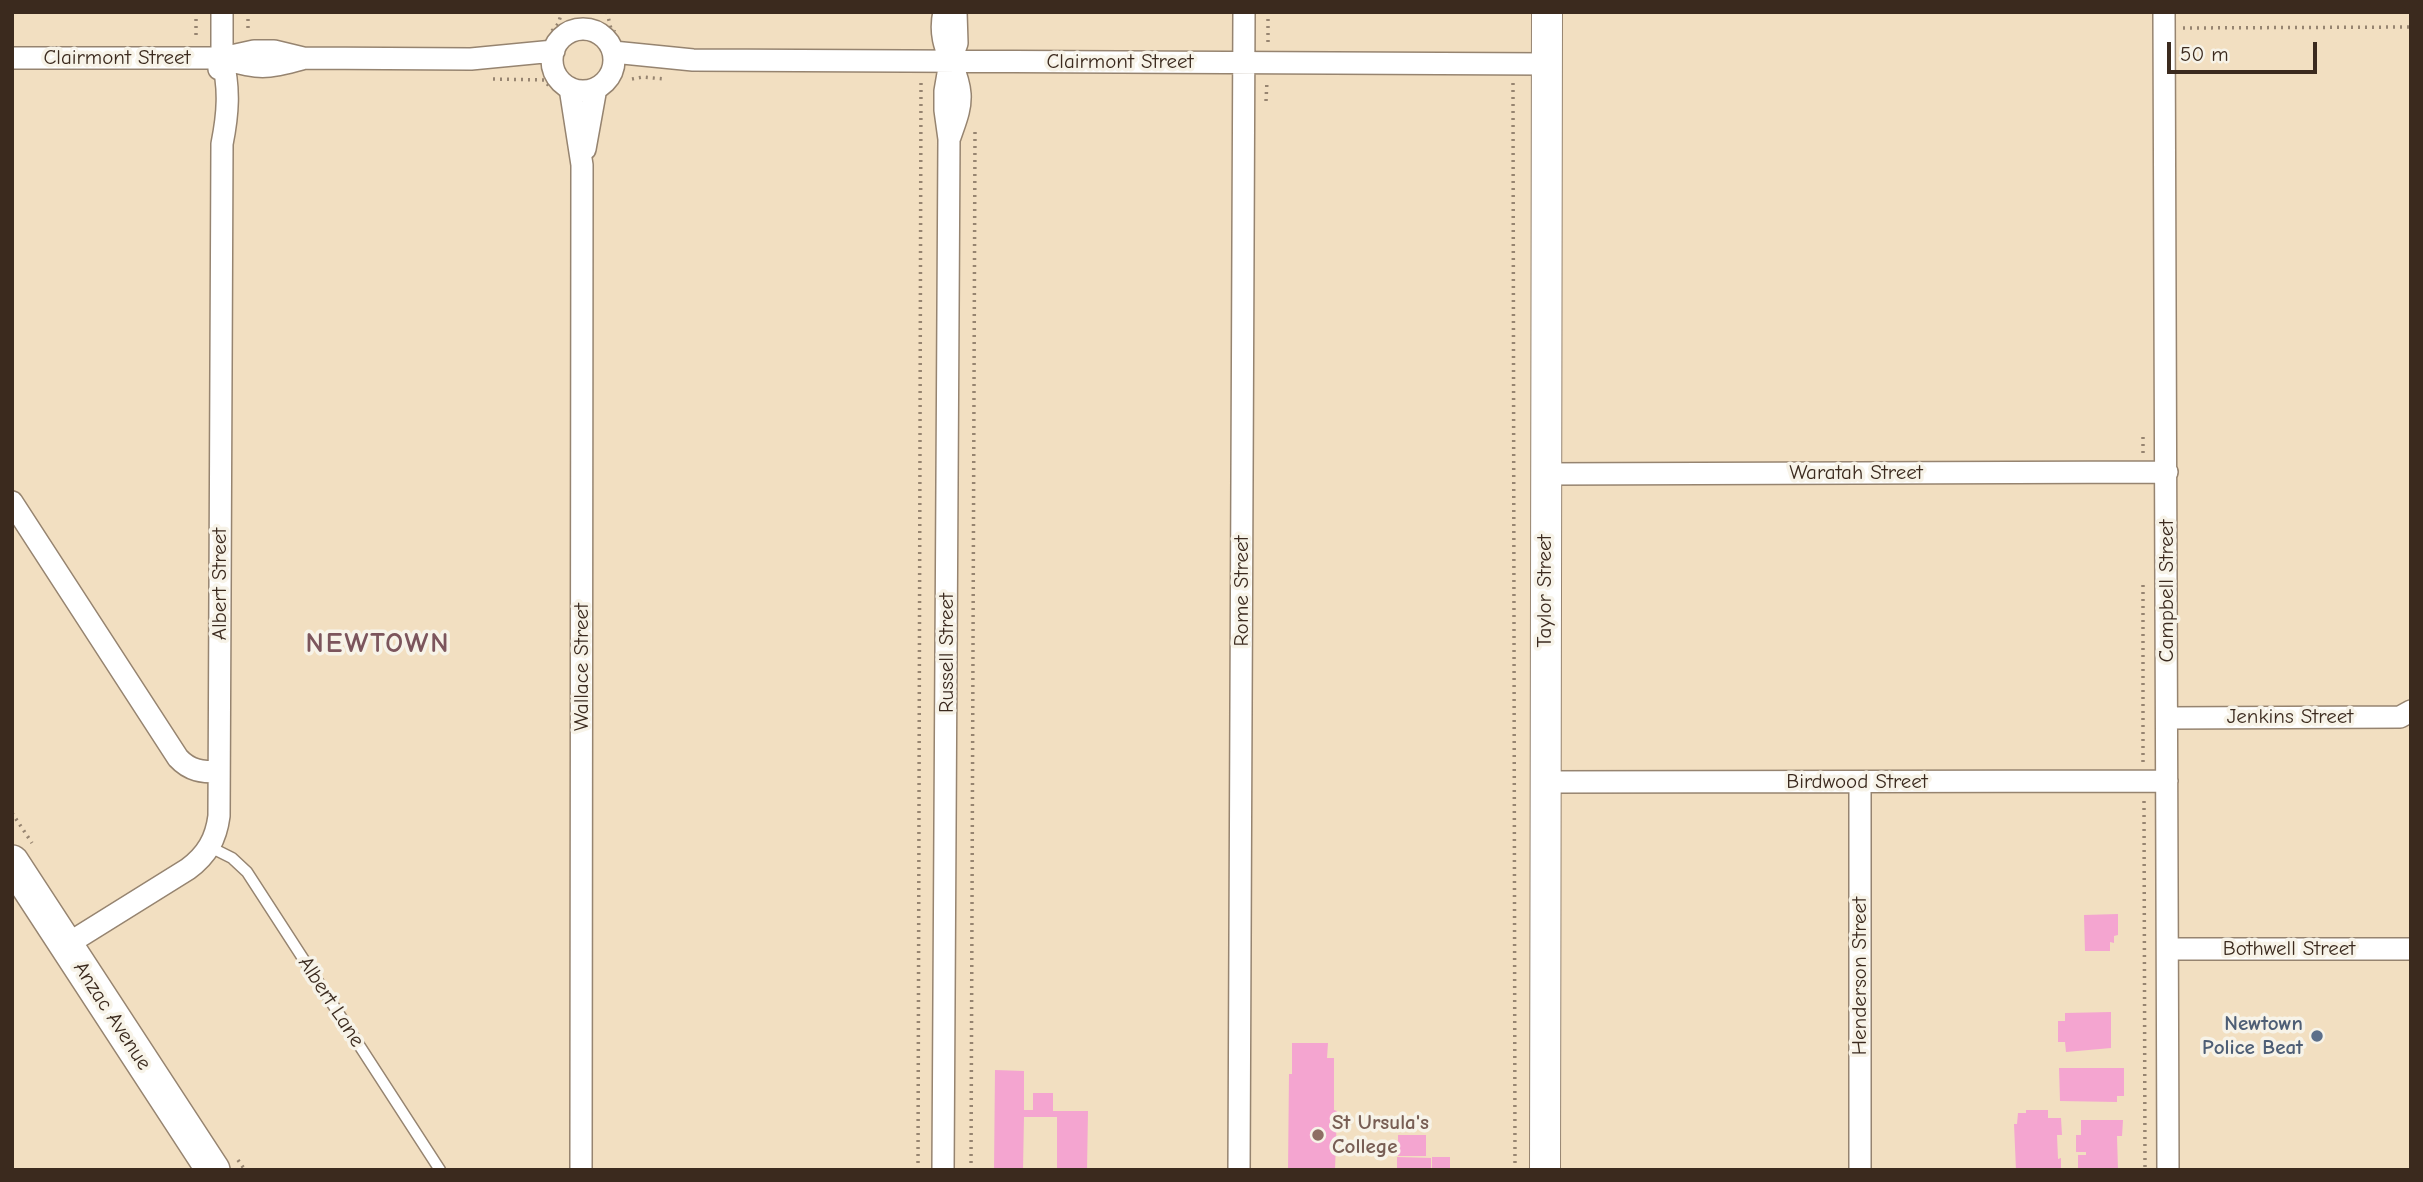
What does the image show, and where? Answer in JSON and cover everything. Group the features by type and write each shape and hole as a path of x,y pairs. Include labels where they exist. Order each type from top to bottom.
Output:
{"main road":[{"name":"Anzac Avenue","path":"12,862 213,1170"}],"street":[{"name":"Albert Street","path":"210,847 219,816 222,144 216,82 222,58 222,12"},
{"name":"Russell Street","path":"944,12 942,43 950,61"},
{"name":"Russell Street","path":"944,1169 950,139 945,110 950,61 957,44 956,12"},
{"name":"Rome Street","path":"1239,1170 1244,12"},
{"name":"Taylor Street","path":"1545,1170 1547,12"},
{"name":"Campbell Street","path":"2164,12 2168,1170"},
{"path":"572,22 579,29 594,22 612,60 609,77 596,88 578,91 557,77 553,60 557,43 572,22"},
{"name":"Clairmont Street","path":"12,58 222,58 274,51 303,58 553,60"},
{"name":"Clairmont Street","path":"612,60 1547,64"},
{"name":"Wallace Street","path":"570,88 582,165 581,1170"},
{"name":"Wallace Street","path":"582,165 596,88"},
{"name":"Waratah Street","path":"1545,474 2167,472"},
{"path":"12,502 178,758 197,771 219,772"},
{"name":"Jenkins Street","path":"2168,718 2400,717 2411,711"},
{"name":"Birdwood Street","path":"1546,782 2168,781"},
{"name":"Henderson Street","path":"1860,782 1860,1170"},
{"path":"66,945 188,869 210,847"},
{"name":"Bothwell Street","path":"2168,949 2411,949"}],"lane":[{"name":"Albert Lane","path":"210,847 232,858 247,872 440,1170"}],"path":[{"path":"195,12 196,39"},
{"path":"248,12 248,40"},
{"path":"1268,12 1268,44"},
{"path":"2183,28 2411,27"},
{"path":"1515,64 1516,1170"},
{"path":"918,1170 921,81"},
{"path":"971,1170 975,122"}],"building":[{"path":"2118,914 2118,935 2114,936 2114,943 2110,942 2110,951 2085,951 2084,915"},
{"path":"2111,1012 2111,1048 2066,1052 2065,1042 2058,1042 2058,1021 2065,1021 2065,1013"},
{"path":"1292,1043 1328,1043 1327,1058 1334,1058 1334,1110 1337,1111 1335,1170 1288,1170"},
{"path":"2059,1068 2124,1068 2124,1096 2117,1096 2117,1102 2060,1101"},
{"path":"995,1070 1024,1071 1024,1110 1033,1110 1033,1093 1053,1093 1053,1111 1088,1111 1087,1170 1057,1170 1057,1117 1024,1117 1023,1170 994,1170"},
{"path":"2026,1110 2048,1110 2048,1118 2061,1118 2062,1135 2057,1135 2061,1170 2016,1170 2014,1124 2017,1124 2018,1113 2026,1113"},
{"path":"2081,1120 2123,1120 2122,1136 2117,1136 2118,1170 2078,1170 2078,1155 2086,1155 2086,1152 2076,1152 2076,1135 2081,1135"},
{"path":"1398,1135 1426,1135 1426,1156 1398,1156"},
{"path":"1397,1157 1431,1158 1431,1170 1397,1170"},
{"path":"1432,1157 1450,1157 1450,1170 1432,1170"}],"place":[{"name":"Newtown Police Beat","path":"2317,1036"},
{"name":"St Ursula's College","path":"1318,1135"}],"district":[{"name":"NEWTOWN","path":"378,644"}]}
